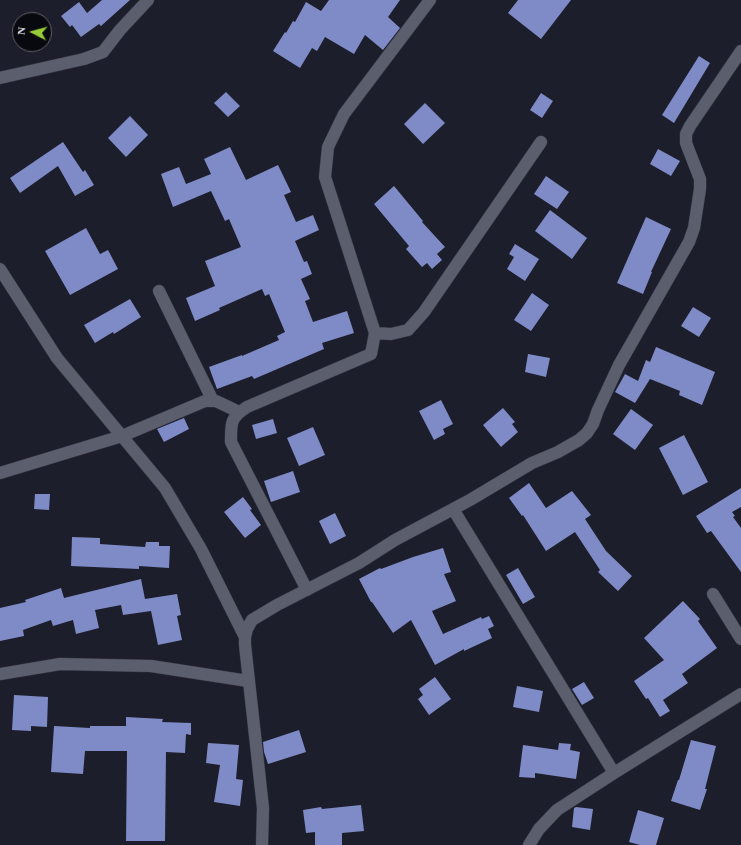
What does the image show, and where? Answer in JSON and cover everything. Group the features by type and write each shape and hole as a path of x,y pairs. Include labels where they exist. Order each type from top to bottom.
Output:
{"street":[{"path":"0,78 84,59 103,52 120,30 148,0"},
{"path":"307,590 231,442 231,423 239,412 247,407 371,354 375,333 325,177 328,147 344,114 430,0"},
{"path":"262,845 263,808 248,681 245,637 252,620 360,563 395,540 453,509 532,463 558,452 579,440 587,433 593,424 598,410 620,365 688,242 697,213 700,179 686,143 686,134 741,51"},
{"path":"375,333 391,334 408,330 424,312 541,142"},
{"path":"0,269 57,358 166,488 201,549 245,637"},
{"path":"159,291 212,401"},
{"path":"0,473 122,436 205,401 216,401 239,412"},
{"path":"453,509 614,773"},
{"path":"713,594 741,639"},
{"path":"0,674 60,664 152,666 248,681"},
{"path":"529,845 539,829 557,810 741,694"}],"building":[{"path":"102,0 130,0 101,26 99,24 81,37 72,25 70,27 61,16 79,2 87,13"},
{"path":"329,0 400,0 388,17 400,28 383,50 365,35 354,54 325,37 317,51 312,48 300,68 273,51 293,21 295,22 306,2 321,11"},
{"path":"518,0 571,0 541,39 508,13"},
{"path":"699,56 710,63 674,123 662,115"},
{"path":"226,92 240,106 228,117 214,103"},
{"path":"541,93 553,101 542,118 530,110"},
{"path":"425,103 445,123 423,144 404,124"},
{"path":"130,116 148,135 126,157 108,138"},
{"path":"63,142 83,172 85,170 94,185 75,196 58,166 20,193 10,178"},
{"path":"230,147 246,180 278,165 291,192 284,195 296,222 313,215 319,230 295,241 304,262 307,261 312,274 301,279 310,299 305,301 313,322 347,311 354,333 322,343 324,349 254,379 252,376 217,389 209,367 242,356 279,340 277,336 285,332 269,294 265,296 262,289 219,308 220,310 195,321 186,298 215,286 205,261 241,247 229,219 225,221 211,191 173,207 161,174 179,167 186,184 211,174 204,159"},
{"path":"658,149 680,161 671,176 650,164"},
{"path":"546,176 569,192 557,209 534,194"},
{"path":"394,186 423,221 422,222 445,247 437,254 442,260 432,269 427,263 422,267 406,249 409,246 374,204"},
{"path":"550,210 587,238 572,259 535,231"},
{"path":"646,217 671,229 651,272 643,294 617,283"},
{"path":"86,228 100,254 108,250 118,269 70,295 45,251"},
{"path":"515,244 539,259 525,281 507,269 514,257 509,254"},
{"path":"532,293 549,305 531,331 514,320"},
{"path":"130,299 141,317 114,334 113,332 95,343 84,325"},
{"path":"693,307 711,318 699,337 681,326"},
{"path":"656,347 715,372 702,405 679,395 680,391 650,379 635,403 615,392 625,374 638,381 646,360 650,362"},
{"path":"528,354 550,358 546,377 525,372"},
{"path":"441,400 453,424 443,429 445,434 434,440 419,411"},
{"path":"503,408 515,422 512,424 518,432 501,447 483,425"},
{"path":"631,409 653,425 635,450 613,434"},
{"path":"184,418 189,429 164,442 157,429"},
{"path":"273,419 277,433 256,439 252,425"},
{"path":"313,427 325,455 299,466 287,438"},
{"path":"684,435 708,482 683,495 659,448"},
{"path":"293,471 300,492 271,502 264,481"},
{"path":"529,483 546,508 572,491 591,515 585,519 606,551 632,576 618,591 598,572 600,570 575,532 546,551 523,515 522,516 509,498"},
{"path":"741,488 741,507 732,512 735,516 733,517 741,528 741,572 711,531 707,533 696,516"},
{"path":"35,494 50,494 49,510 34,509"},
{"path":"243,497 261,525 245,538 224,512"},
{"path":"335,513 346,536 330,544 319,521"},
{"path":"72,537 100,538 100,544 145,547 146,542 159,542 159,546 170,546 169,568 139,566 139,569 71,566"},
{"path":"443,548 451,572 444,574 456,601 432,611 443,634 481,617 482,619 489,616 494,626 488,629 492,638 464,651 464,649 435,665 411,620 393,633 371,602 359,579 380,568 381,569"},
{"path":"518,568 535,597 523,604 506,575"},
{"path":"141,579 145,599 177,594 181,615 177,616 182,640 158,645 151,611 123,615 121,605 95,610 99,628 76,634 73,620 53,626 51,620 23,630 24,636 0,641 0,608 26,602 25,600 61,588 64,598"},
{"path":"683,601 700,619 698,621 717,648 682,674 688,683 663,700 670,711 660,717 648,698 646,699 634,681 664,660 644,638"},
{"path":"435,677 451,699 429,715 418,699 423,695 419,689"},
{"path":"584,682 594,698 582,705 572,689"},
{"path":"517,686 543,691 539,712 513,707"},
{"path":"14,695 48,697 47,727 31,726 31,731 12,730"},
{"path":"126,717 163,719 162,722 191,723 191,735 186,734 185,753 166,752 165,841 126,841 127,751 85,751 83,774 51,772 54,726 90,728 90,726 126,726"},
{"path":"299,730 306,752 268,764 264,752 263,742"},
{"path":"691,740 716,746 705,789 707,789 700,810 671,801"},
{"path":"208,743 239,745 236,779 243,780 240,806 214,802 220,765 206,763"},
{"path":"559,743 571,744 570,750 580,752 576,779 535,773 535,778 519,777 523,745 558,750"},
{"path":"361,805 364,831 342,833 342,845 315,845 315,832 306,833 303,810 321,807 322,809"},
{"path":"574,808 593,809 590,830 572,827"},
{"path":"638,810 664,818 656,845 640,845 629,842"}]}
